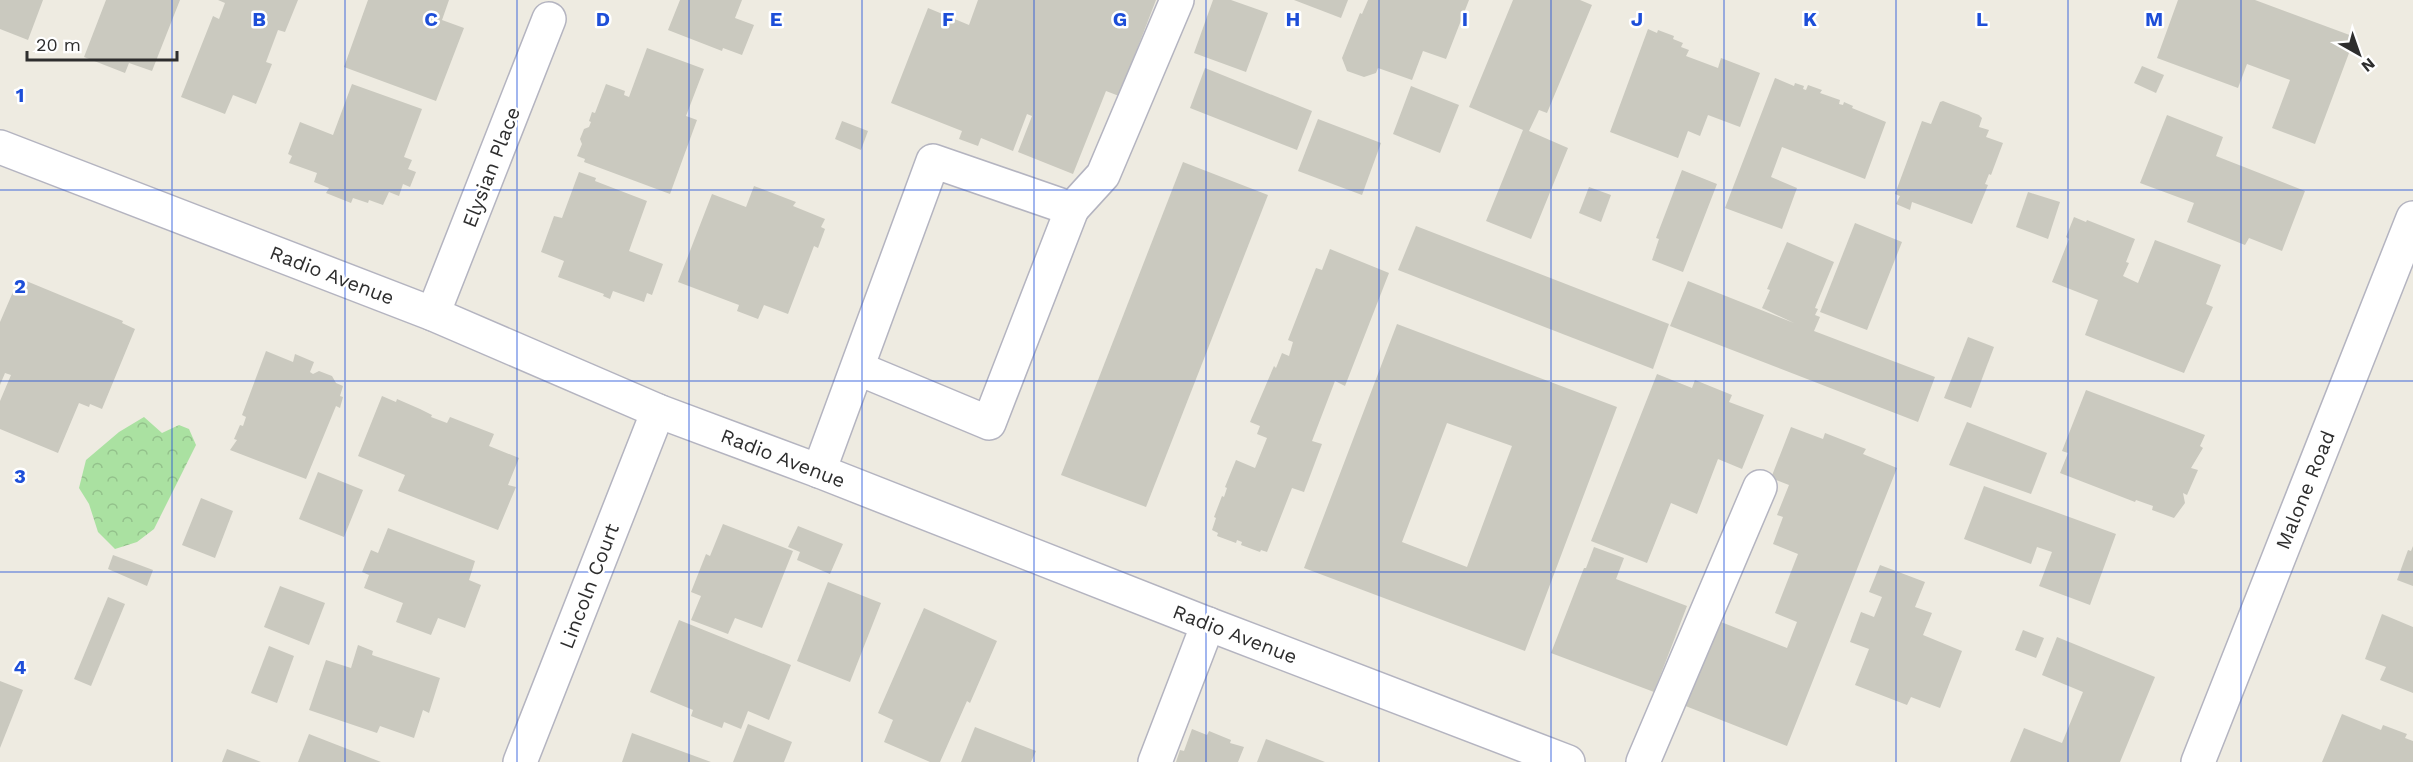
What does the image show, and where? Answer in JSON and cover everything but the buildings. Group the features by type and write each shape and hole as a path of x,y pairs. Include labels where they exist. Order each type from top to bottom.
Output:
{"street":[{"path":"857,368 989,423 1072,209 1102,175 1177,0"},
{"name":"Elysian Place","path":"433,314 549,19"},
{"name":"Radio Avenue","path":"0,147 433,314 658,411 819,471 1548,758"},
{"path":"819,471 933,161 1072,209"},
{"name":"Malone Road","path":"2198,762 2413,218"},
{"name":"Lincoln Court","path":"520,762 658,411"},
{"path":"1643,762 1760,487"},
{"path":"1155,762 1208,624"}],"green space":[{"path":"144,417 162,433 179,425 189,429 196,445 154,529 137,542 115,549 98,532 89,504 79,488 86,460 119,432"}]}
